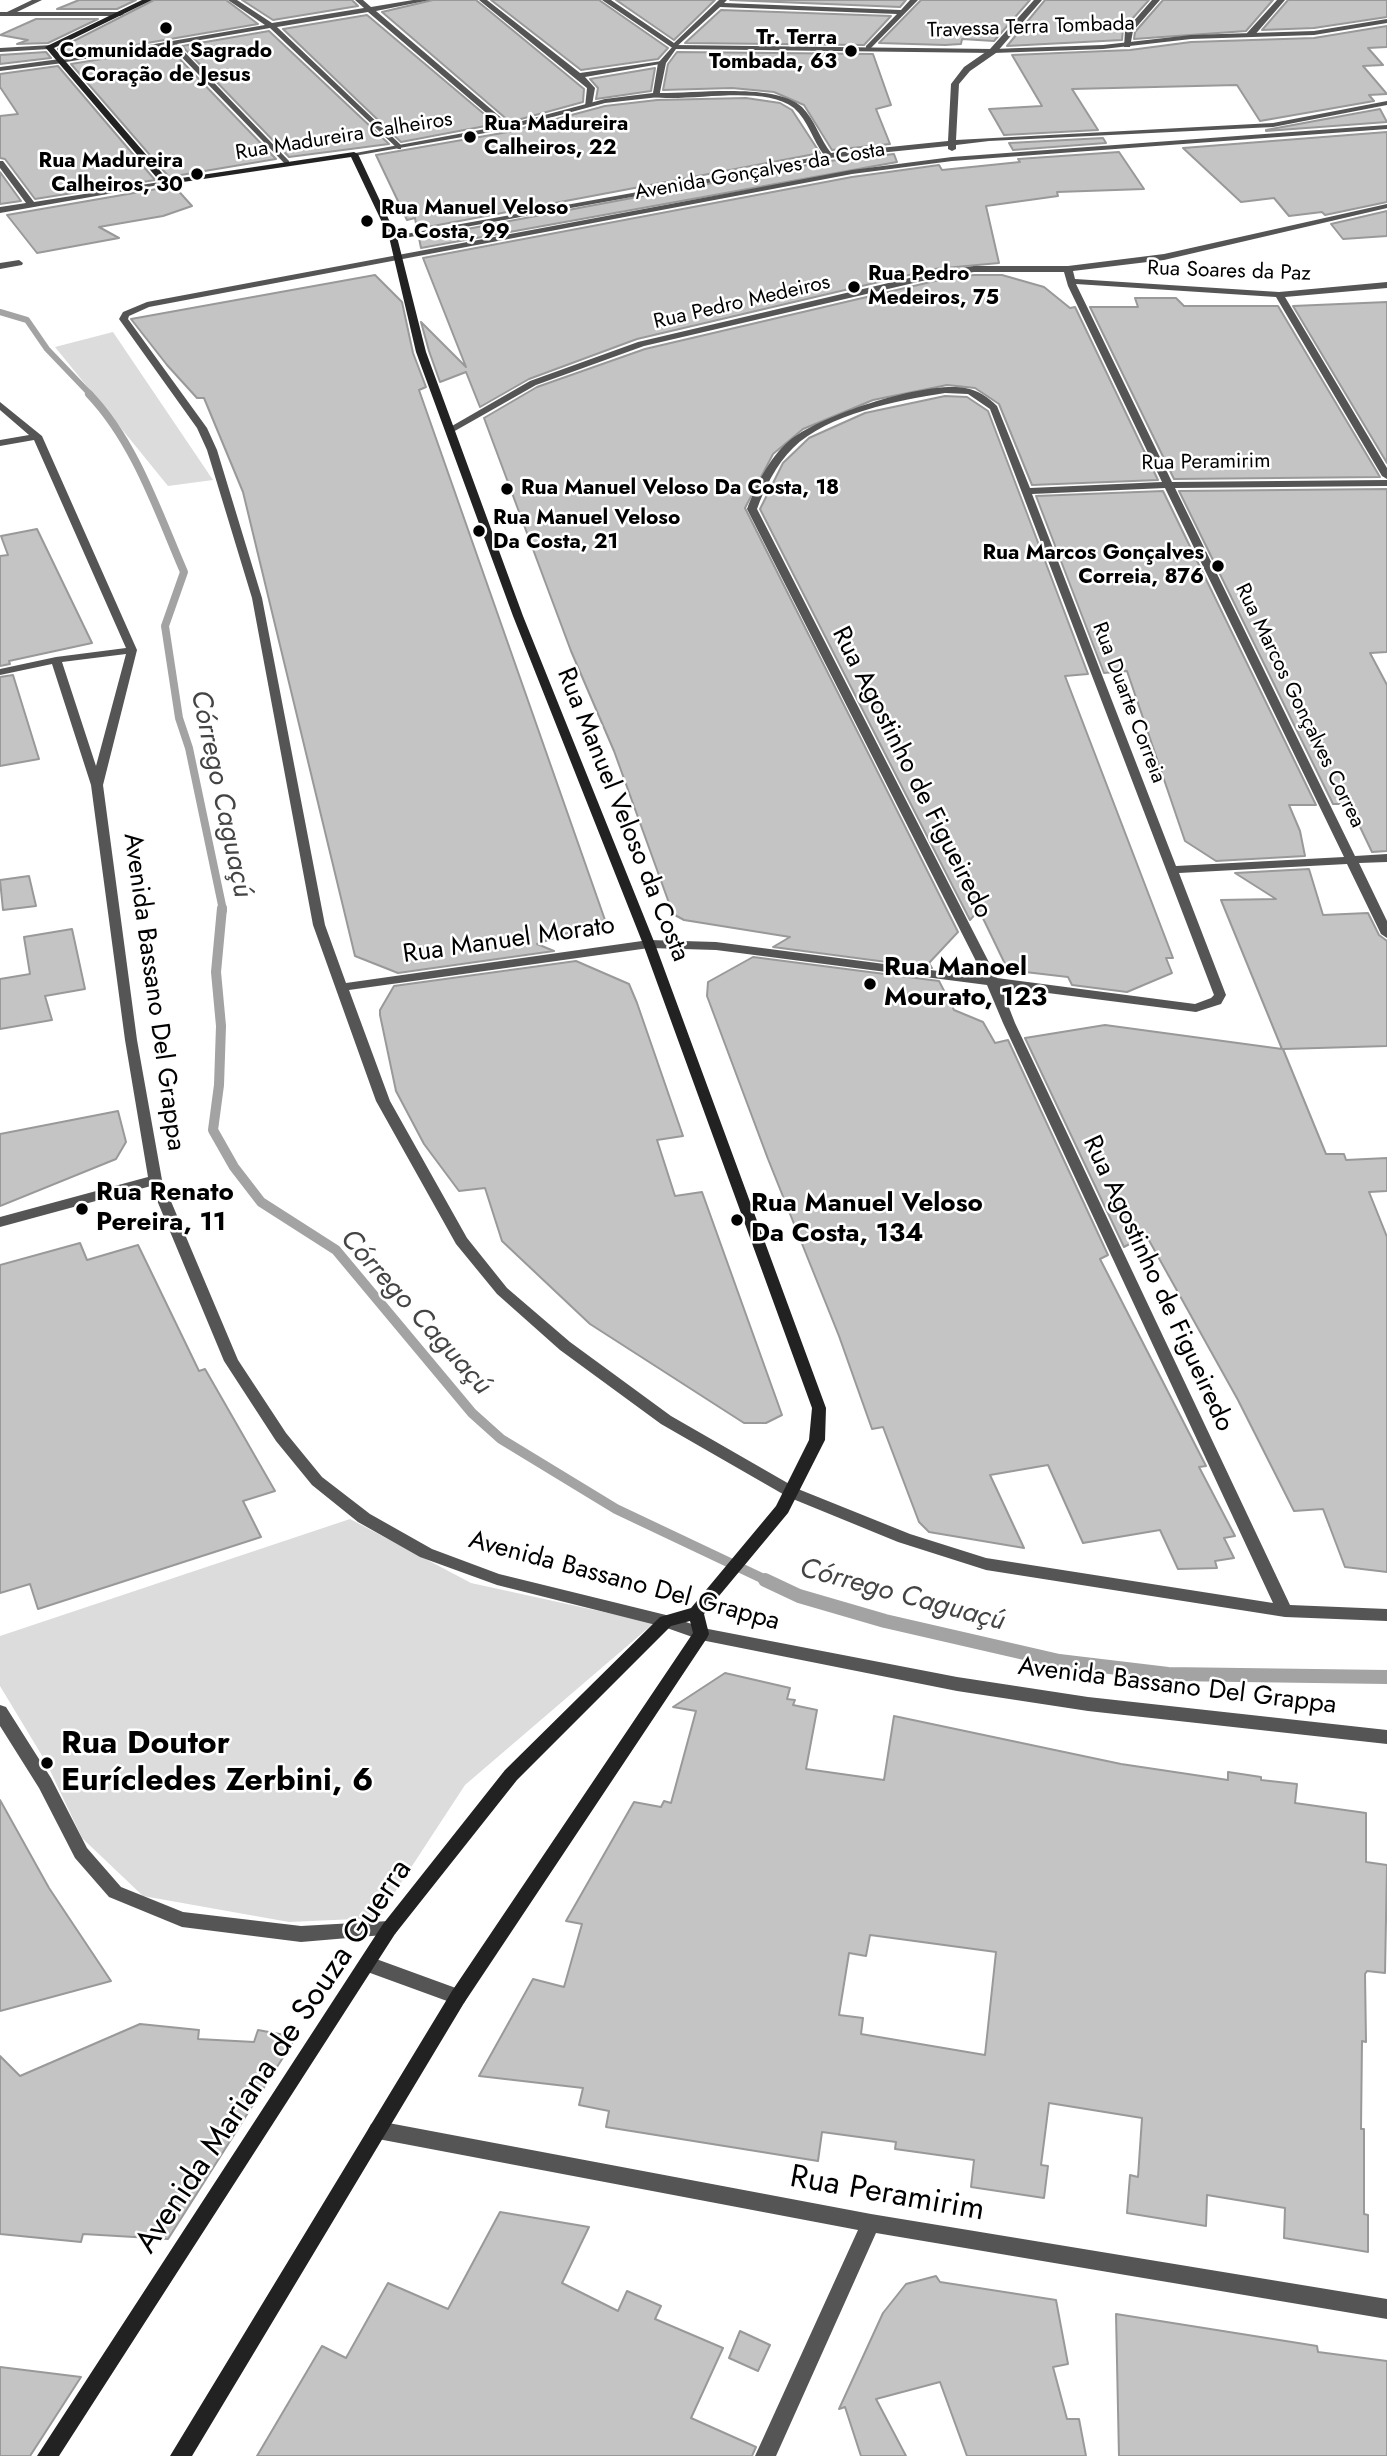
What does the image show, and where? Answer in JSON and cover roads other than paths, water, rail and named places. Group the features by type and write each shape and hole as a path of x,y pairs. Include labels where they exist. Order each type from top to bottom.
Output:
{"main road":[{"path":"148,0 49,47 166,183"},
{"name":"Rua Madureira Calheiros","path":"166,183 355,154"},
{"name":"Rua Manuel Veloso da Costa","path":"355,154 393,237 421,352 518,616 649,944 819,1408 817,1440 793,1493 696,1613"},
{"path":"180,2456 458,1997 701,1634 696,1613 666,1621"},
{"name":"Avenida Mariana de Souza Guerra","path":"47,2456 374,1967 389,1929 511,1775 666,1621"}],"street":[{"path":"3,14 38,0"},
{"path":"232,0 273,27 398,147"},
{"path":"359,0 508,127"},
{"path":"0,69 375,11 426,0"},
{"path":"483,0 592,88 588,105"},
{"path":"606,0 674,47"},
{"path":"869,48 914,0"},
{"path":"952,159 955,84 967,69 993,51 1038,0"},
{"path":"1127,45 1129,31 1156,0"},
{"path":"1250,35 1281,0"},
{"path":"656,95 662,63 674,47 720,3 902,12"},
{"path":"3,14 120,13"},
{"name":"Travessa Terra Tombada","path":"674,47 993,51 1127,45 1191,37 1337,31 1387,21"},
{"path":"172,43 286,163"},
{"path":"0,50 49,47"},
{"path":"579,76 662,63"},
{"name":"Rua Madureira Calheiros","path":"355,154 508,127 588,105 656,95 754,95 789,101 799,107 819,146 829,156"},
{"name":"Avenida Gonçalves da Costa","path":"393,237 693,184 829,156 952,143 1273,125 1387,103"},
{"name":"Avenida Gonçalves da Costa","path":"341,987 318,925 257,598 212,450 202,428 123,319 126,314 147,305 396,256 852,172 952,159 1387,127"},
{"path":"0,163 32,205"},
{"name":"Rua Madureira Calheiros","path":"0,210 166,183"},
{"name":"Rua Pedro Medeiros","path":"450,430 533,383 641,344 935,275 974,269 1068,269 1164,257 1387,206"},
{"path":"0,266 19,263"},
{"name":"Rua Marcos Gonçalves Correa","path":"1068,269 1071,281 1387,934"},
{"name":"Rua Soares da Paz","path":"1071,281 1279,295 1387,285"},
{"path":"1279,295 1387,476"},
{"name":"Rua Agostinho de Figueiredo","path":"977,394 942,390 920,394 827,422 791,443 765,477 752,509 992,981 1009,1023 1285,1611"},
{"name":"Rua Duarte Correia","path":"977,394 994,408 1220,995"},
{"path":"0,405 37,436 132,650 56,660 0,672"},
{"path":"0,443 37,436"},
{"name":"Rua Peramirim","path":"1026,491 1169,485 1387,483"},
{"name":"Avenida Bassano Del Grappa","path":"132,650 97,785 131,1040 155,1180 231,1361 281,1437 317,1481 364,1518 426,1553 498,1579 666,1621 701,1634 957,1684 1075,1702 1387,1737"},
{"path":"56,660 97,785"},
{"path":"1172,870 1387,858"},
{"name":"Rua Manuel Morato","path":"341,987 649,944 716,946 1196,1009 1208,1007 1216,1002 1220,995"},
{"path":"341,987 383,1101 461,1241 502,1291 565,1346 666,1420 793,1493 904,1538 986,1564 1285,1611 1387,1615"},
{"path":"0,1222 155,1180"},
{"path":"0,1712 45,1783 81,1853 115,1892 182,1919 301,1934 389,1929"},
{"path":"374,1967 458,1997"},
{"name":"Rua Peramirim","path":"378,2130 871,2223 1387,2309"},
{"path":"765,2456 871,2223"}],"waterway":[{"name":"Córrego Caguaçú","path":"0,312 27,320 47,349 91,395"},
{"name":"Córrego Caguaçú","path":"89,394 120,434 144,478 184,572 165,626 179,718 189,748 223,910"},
{"name":"Córrego Caguaçú","path":"222,908 216,972 221,1026 219,1085 213,1130 234,1167 261,1202 336,1250 472,1413 501,1439 616,1509 768,1581"},
{"name":"Córrego Caguaçú","path":"765,1580 799,1596 885,1621 1059,1661 1168,1674 1387,1677"}],"place":[{"name":"Comunidade Sagrado Coração de Jesus","path":"166,28"},
{"name":"Tr. Terra Tombada, 63","path":"851,51"},
{"name":"Rua Madureira Calheiros, 22","path":"470,137"},
{"name":"Rua Madureira Calheiros, 30","path":"197,174"},
{"name":"Rua Manuel Veloso Da Costa, 99","path":"367,221"},
{"name":"Rua Pedro Medeiros, 75","path":"854,287"},
{"name":"Rua Manuel Veloso Da Costa, 18","path":"507,489"},
{"name":"Rua Manuel Veloso Da Costa, 21","path":"479,531"},
{"name":"Rua Marcos Gonçalves Correia, 876","path":"1218,566"},
{"name":"Rua Manoel Mourato, 123","path":"870,984"},
{"name":"Rua Renato Pereira, 11","path":"82,1209"},
{"name":"Rua Manuel Veloso Da Costa, 134","path":"737,1220"},
{"name":"Rua Doutor Eurícledes Zerbini, 6","path":"47,1763"}]}
